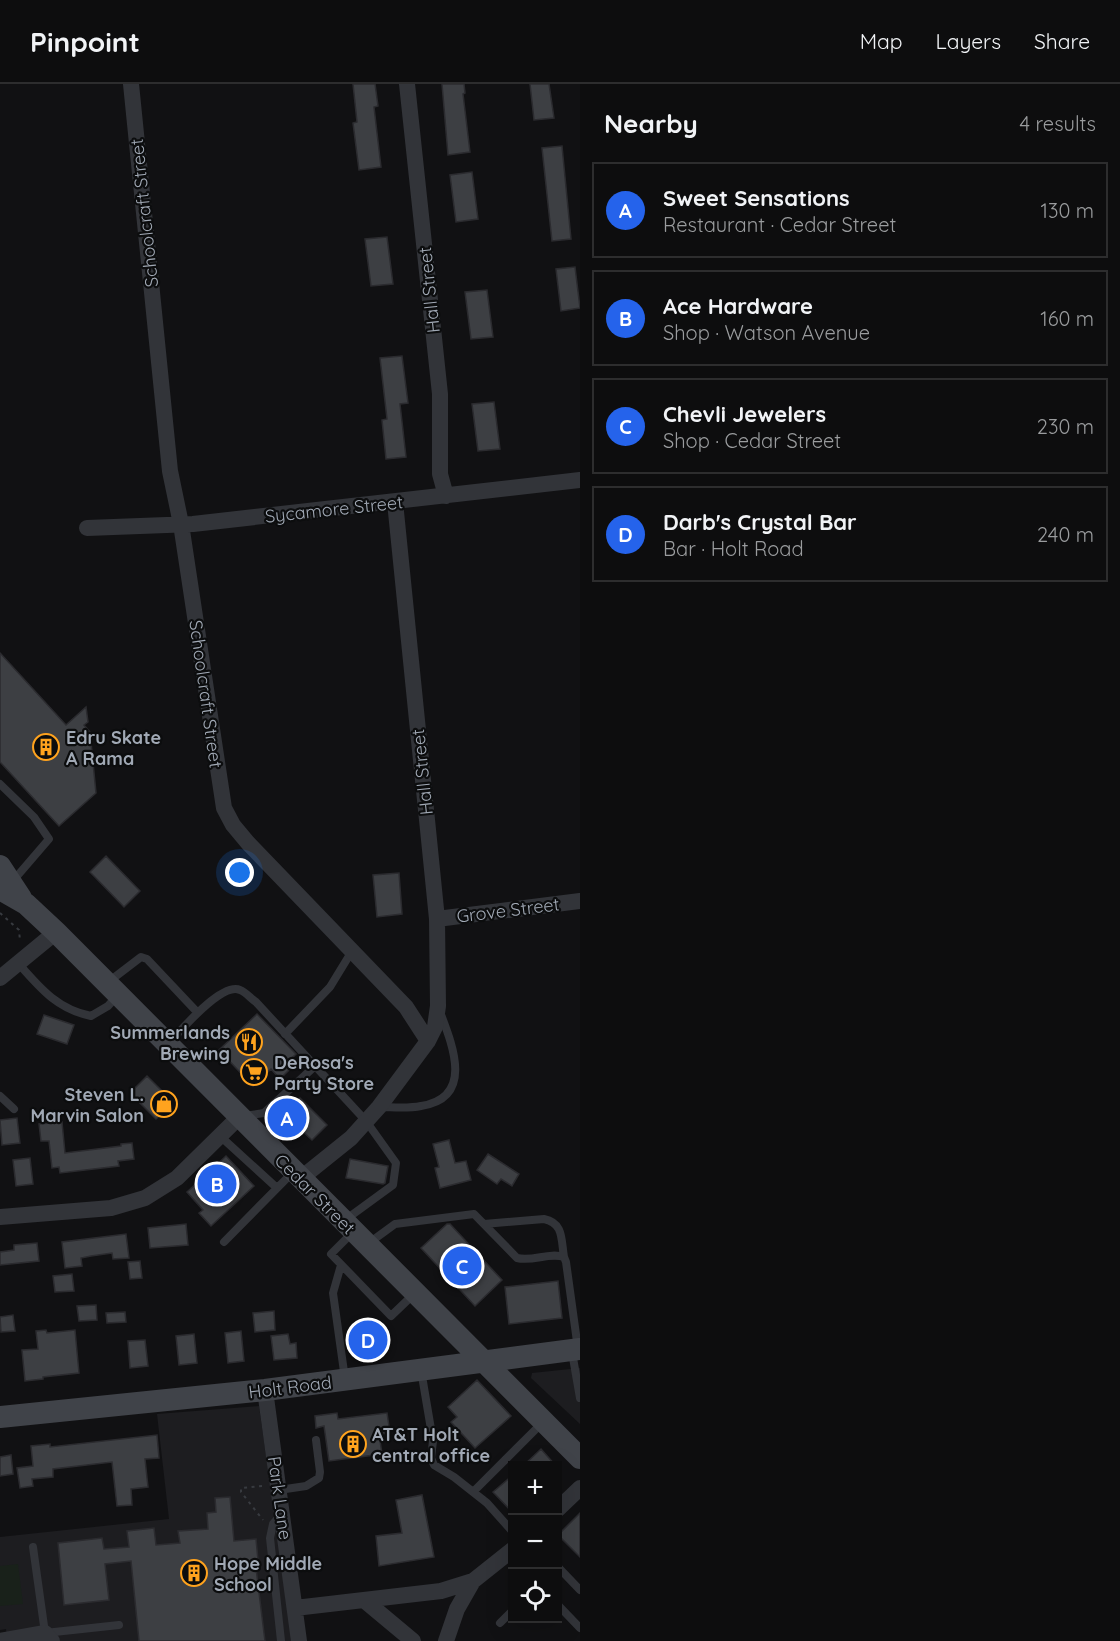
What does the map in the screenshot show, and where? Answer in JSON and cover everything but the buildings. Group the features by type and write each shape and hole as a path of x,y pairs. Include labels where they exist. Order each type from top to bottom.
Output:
{"main road":[{"name":"Cedar Street","path":"3,888 26,904 56,932 580,1458"},
{"name":"Holt Road","path":"0,1417 266,1390 577,1350"}],"street":[{"name":"Schoolcraft Street","path":"131,84 170,471 181,524 224,808 233,825 248,843 406,1007 428,1041"},
{"name":"Hall Street","path":"407,84 440,394 440,474 446,496"},
{"name":"Sycamore Street","path":"87,528 181,524 580,480"},
{"name":"Hall Street","path":"395,502 437,919 438,1006 435,1027 428,1041"},
{"name":"Grove Street","path":"437,919 580,901"},
{"path":"0,978 56,932"},
{"path":"297,1176 351,1138 379,1107 428,1041"},
{"path":"0,1217 111,1208 145,1198 177,1178 239,1117"},
{"name":"Park Lane","path":"266,1390 273,1487 282,1513 299,1641"},
{"path":"562,1505 580,1488"},
{"path":"446,1641 457,1609 474,1581 508,1554"},
{"path":"295,1608 441,1591 474,1581"},
{"path":"364,1600 413,1641"},
{"path":"0,1641 50,1637"}],"lane":[{"path":"0,784 34,817 49,839 3,888"},
{"path":"285,1034 330,987 352,951"},
{"path":"18,963 44,993 74,1012 91,1016 108,1006 113,989 141,957 147,959 197,1012"},
{"path":"167,1045 197,1012 229,989 240,990 256,1002 366,1121 396,1162 393,1185 354,1233 331,1254 391,1316 415,1293"},
{"path":"379,1107 420,1107 438,1101 452,1087 456,1069 453,1046 438,1006"},
{"path":"239,1117 264,1113 315,1066"},
{"path":"0,1096 14,1109"},
{"path":"220,1136 277,1188"},
{"path":"224,1242 277,1188 297,1176"},
{"path":"354,1233 395,1224 474,1214 517,1258 557,1255 564,1257"},
{"path":"484,1224 544,1219 558,1225 572,1296 580,1398"},
{"path":"341,1265 333,1293 345,1380"},
{"path":"421,1370 433,1441 431,1458 434,1465 487,1503 508,1526"},
{"path":"472,1492 544,1421"},
{"path":"273,1487 306,1486 319,1478 316,1440"},
{"path":"281,1641 270,1538 273,1524 282,1513"},
{"path":"33,1547 50,1637 119,1625"},
{"path":"560,1569 580,1590"},
{"path":"562,1609 580,1628"},
{"path":"500,1623 508,1616"}],"path":[{"path":"3,888 19,930 21,940 17,945"},
{"path":"266,1525 261,1514 241,1492 241,1488 273,1487"}],"shaded area":[{"path":"580,1368 580,1424 531,1378 532,1373"},
{"path":"259,1406 292,1641 7,1641 6,1629 0,1630 0,1537 169,1519 157,1414"},
{"path":"18,1564 23,1604 0,1606 0,1566"}],"place":[{"name":"Edru Skate A Rama","path":"46,747"},
{"name":"Summerlands Brewing","path":"249,1042"},
{"name":"DeRosa's Party Store","path":"254,1072"},
{"name":"Steven L. Marvin Salon","path":"164,1104"},
{"name":"Sweet Sensations","path":"287,1118"},
{"name":"Ace Hardware","path":"217,1184"},
{"name":"Chevli Jewelers","path":"462,1266"},
{"name":"Darb's Crystal Bar","path":"368,1340"},
{"name":"AT&T Holt central office","path":"353,1444"},
{"name":"Hope Middle School","path":"194,1573"}]}
